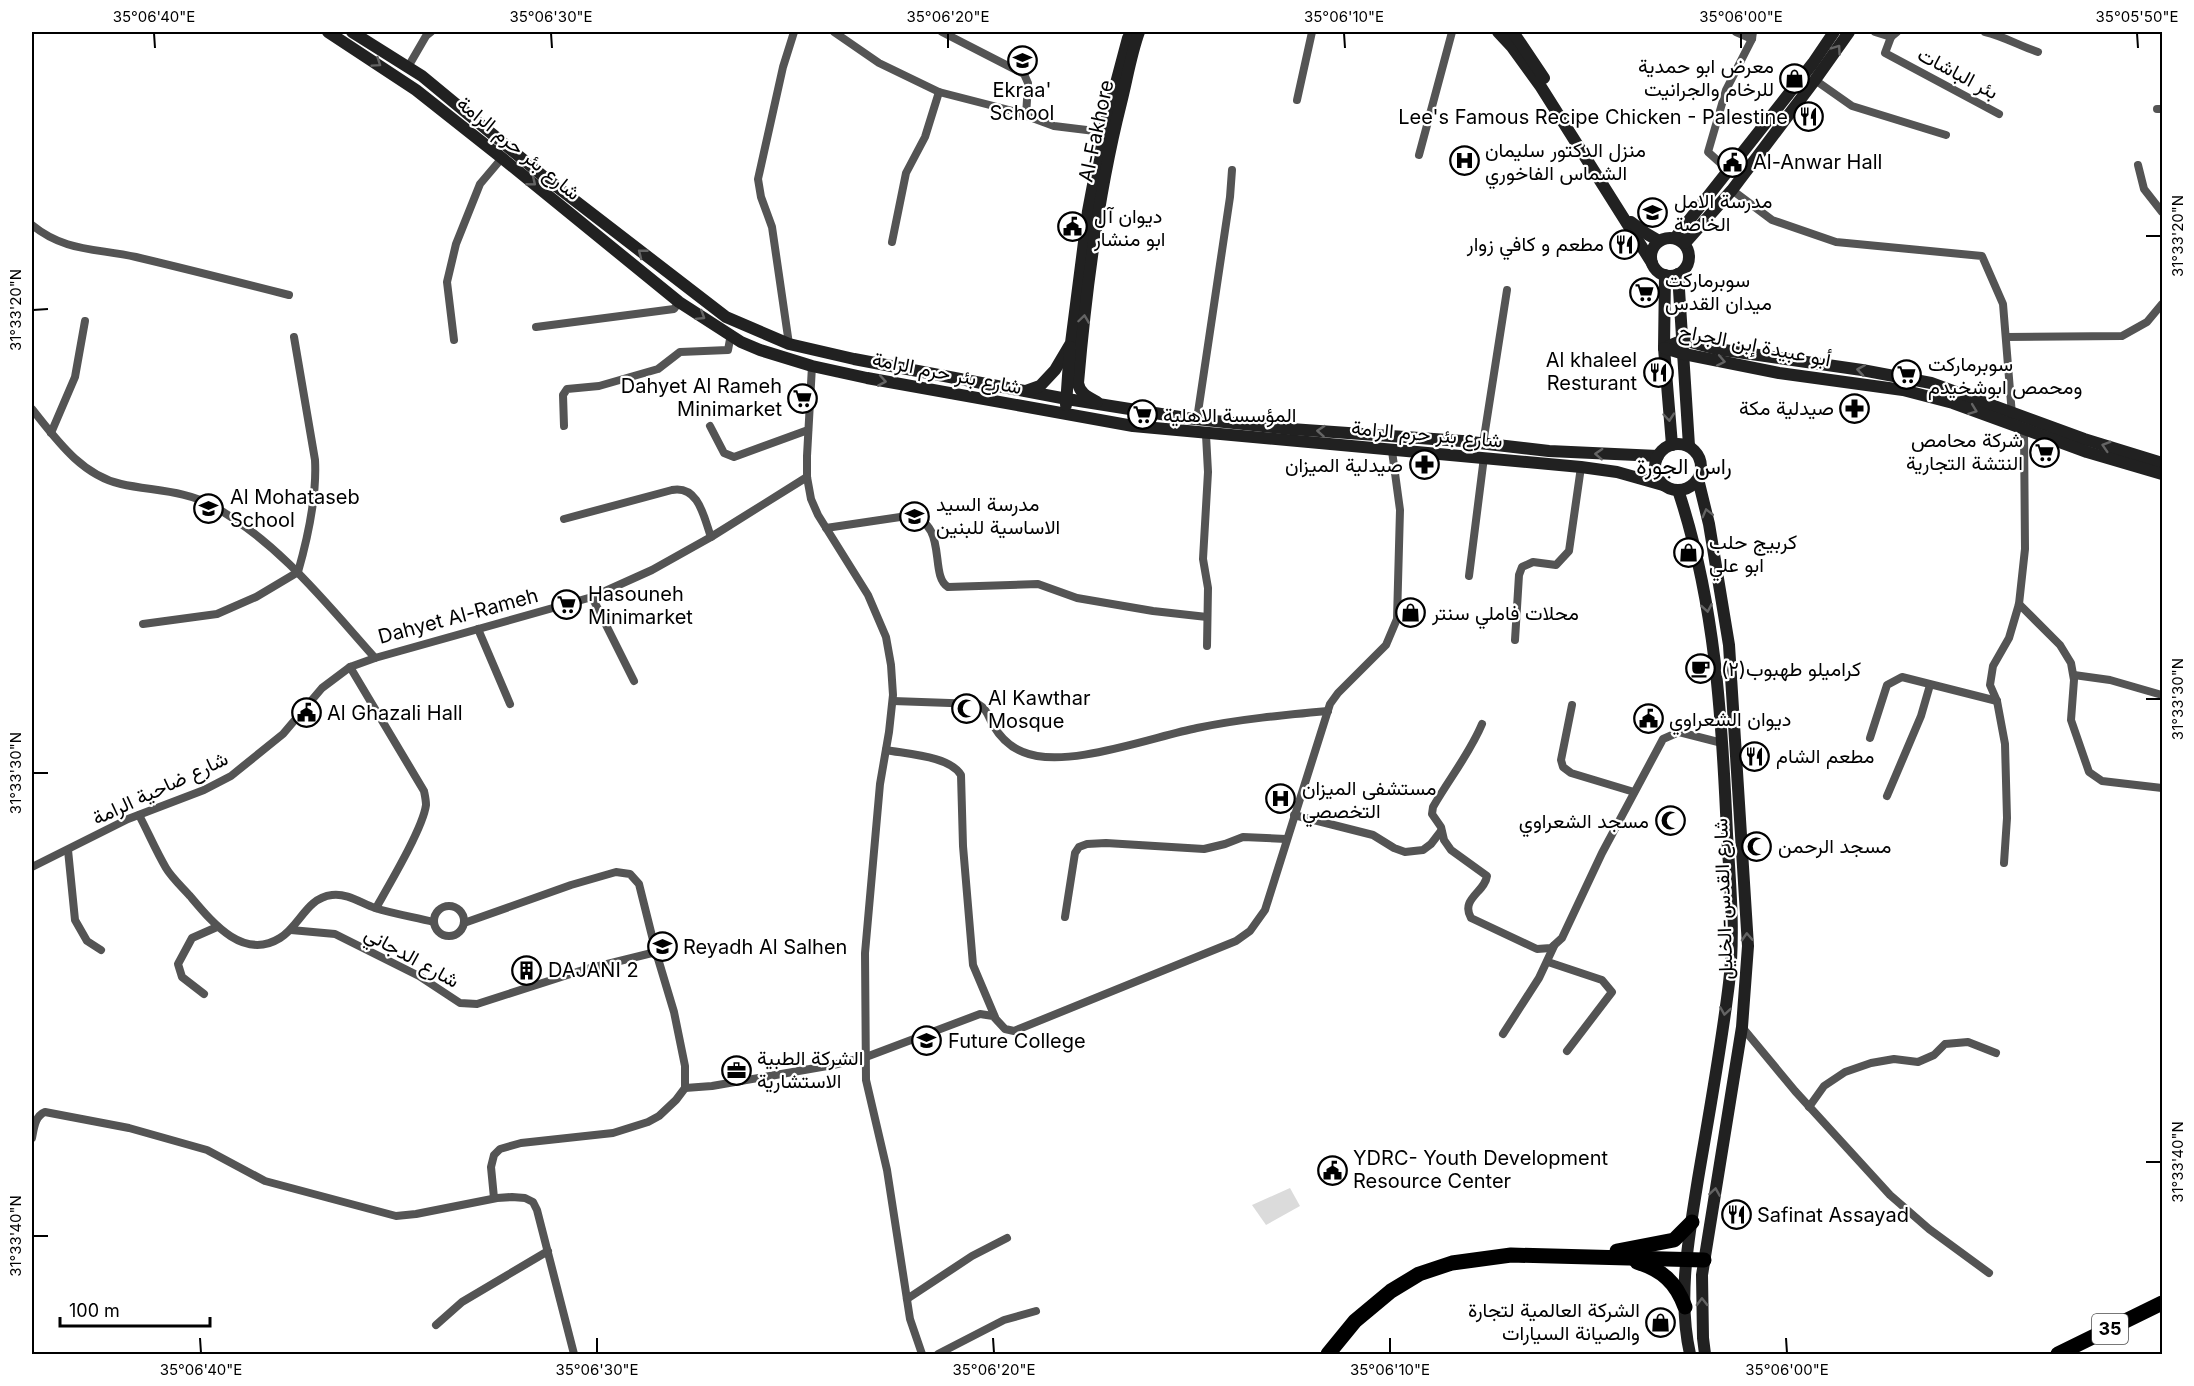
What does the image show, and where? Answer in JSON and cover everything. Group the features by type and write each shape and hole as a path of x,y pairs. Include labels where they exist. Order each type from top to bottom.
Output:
{"highway":[{"path":"1597,1257 1615,1251 1674,1240 1692,1222"},
{"path":"1328,1354 1355,1321 1391,1291 1419,1274 1452,1263 1511,1255 1704,1260"},
{"path":"1613,1257 1652,1267 1679,1290 1685,1307"},
{"name":"35","path":"2058,1354 2163,1303"}],"main road":[{"name":"شارع بئر حرم الرامة","path":"328,32 416,90 679,302 741,342 760,350 812,366 1133,426 1206,435 1581,467 1617,472 1663,485"},
{"name":"Al-Fakhore","path":"1025,391 1040,386 1055,370 1071,343 1088,211 1103,132 1131,32"},
{"name":"Al-Fakhore","path":"1079,389 1081,345 1098,214 1113,136 1139,32"},
{"path":"1497,32 1512,47 1542,87 1652,263 1659,272 1665,275 1678,274 1683,271 1689,261 1688,249 1680,241 1670,237 1659,241 1652,250 1652,263"},
{"path":"1513,32 1555,96 1587,158"},
{"path":"1680,241 1683,230 1727,170 1813,63 1834,32"},
{"path":"1680,241 1732,190 1849,32"},
{"name":"شارع بئر حرم الرامة","path":"357,33 422,76 543,176 726,317 789,344 854,359 1067,399 1197,419 1549,451 1658,456"},
{"path":"1613,201 1634,225 1659,241"},
{"path":"1678,274 1689,446 1699,457 1701,471 1698,479 1689,488 1678,490 1663,485 1655,471 1658,456 1672,444 1689,446"},
{"path":"1665,275 1664,348 1672,444"},
{"name":"أبو عبيدة إبن الجراح","path":"1664,348 1683,340 1717,349 1862,370 1931,383 2016,423 2163,463"},
{"path":"1066,415 1071,343"},
{"name":"أبو عبيدة إبن الجراح","path":"1664,348 1779,373 1903,390 2016,423 2163,474"},
{"path":"1067,399 1079,389 1083,394 1103,405"},
{"name":"شارع القدس-الخليل","path":"1698,479 1710,524 1729,645 1748,946 1742,1027 1702,1275 1705,1354"},
{"name":"شارع القدس-الخليل","path":"1678,490 1690,527 1714,647 1722,743 1732,932 1730,981 1686,1260 1686,1335 1690,1354"}],"street":[{"path":"408,67 426,36 431,32"},
{"path":"789,344 772,228 758,179 783,67 794,32"},
{"path":"834,32 879,63 939,92 1054,126 1103,132"},
{"path":"942,32 1024,74 1028,83 1026,116"},
{"path":"1297,100 1312,32"},
{"path":"1419,155 1452,32"},
{"path":"1727,170 1708,152 1726,90 1753,35 1736,32"},
{"path":"1875,32 1894,34"},
{"path":"1985,32 2000,35 2011,43 2038,52"},
{"name":"بئر الباشات","path":"1894,34 1885,53 1999,114"},
{"path":"1815,80 1852,106 1946,135"},
{"path":"892,242 906,173 926,137 939,92"},
{"path":"454,340 447,282 454,254 480,184 502,158"},
{"path":"2138,165 2144,189 2163,212"},
{"path":"1197,419 1232,170"},
{"path":"1732,190 1772,220 1836,242 1982,256 2003,304 2016,423 2025,549 2019,604 2009,638 1992,669 1990,685 1997,700 2005,744 2007,818 2004,863"},
{"path":"32,225 46,237 62,244 133,256 289,295"},
{"path":"1483,444 1507,290"},
{"path":"536,327 674,309 679,302"},
{"path":"2006,338 2122,336 2147,322 2163,304"},
{"path":"51,433 75,377 85,321"},
{"path":"564,426 563,395 568,388 598,386 657,369 680,352 728,350 731,334"},
{"path":"143,624 217,614 256,597 298,572 316,480 315,460 294,337"},
{"path":"812,366 807,477 811,499 826,528 868,595 886,637 891,665 892,701 879,795 865,953 866,1080 887,1170 910,1319 922,1354"},
{"name":"Dahyet Al-Rameh","path":"32,410 73,458 94,473 118,483 200,499 238,520 298,572 375,657 592,597 652,570 711,537 807,477"},
{"path":"710,426 724,453 735,457 808,430"},
{"path":"1206,435 1208,472 1203,559 1208,582 1207,646"},
{"path":"886,750 948,763 957,768 961,775 963,846 973,965 995,1017 1005,1029 1014,1031 1243,937 1256,925 1265,910 1328,711 1338,693 1386,645 1397,620 1400,510 1392,451"},
{"path":"1469,576 1484,457"},
{"path":"1515,640 1519,575 1522,567 1533,562 1556,565 1569,551 1581,467"},
{"path":"564,519 681,489 696,500 711,537"},
{"path":"826,528 907,516 914,517 922,521 932,532 942,581 948,587 1038,584 1077,598 1153,611 1207,617"},
{"path":"592,597 634,681"},
{"path":"2019,604 2064,650 2071,663 2074,689 2070,714 2090,772 2102,782 2163,788"},
{"path":"478,629 510,704"},
{"name":"شارع ضاحية الرامة","path":"32,867 139,815 204,790 231,776 283,734 322,688 351,667 375,657"},
{"path":"351,667 425,798 425,810 416,832 376,908"},
{"path":"2074,675 2110,680 2163,695"},
{"path":"1870,738 1887,685 1902,677 1997,700"},
{"path":"1887,796 1921,716 1930,685"},
{"path":"892,701 978,704 987,711 996,730 1010,745 1031,756 1048,758 1116,748 1206,726 1269,716 1328,711"},
{"path":"1572,705 1561,758 1565,769 1571,773 1634,792"},
{"path":"1482,724 1475,742 1454,770 1432,807 1431,814 1441,826 1444,840 1451,850 1487,876 1486,882 1468,905 1471,918 1537,949 1544,950 1554,946 1562,938 1602,853 1657,747 1668,736 1679,732 1722,743"},
{"path":"139,815 167,870 217,927 240,942 257,945 278,940 291,930 311,904 328,895 346,896 376,908 434,922"},
{"path":"1294,815 1372,835 1405,852 1423,849 1431,844 1441,831"},
{"path":"1065,917 1075,853 1084,844 1106,843 1204,849 1243,837 1286,839"},
{"path":"68,850 75,920 87,941 101,950"},
{"path":"464,923 571,885 616,872 633,876 639,884 674,1012 685,1066 685,1088 676,1100 659,1116 637,1126 613,1133 521,1143 500,1149 494,1155 491,1167 494,1198"},
{"path":"449,906 459,909 464,923 459,932 451,936 441,934 435,927 434,917 440,909 449,906"},
{"path":"204,994 182,977 178,964 192,938 217,927"},
{"name":"شارع الدجاني","path":"291,930 335,934 419,976 466,1005 477,1004 583,970 656,952"},
{"path":"1503,1034 1548,962 1554,946"},
{"path":"1548,962 1602,980 1612,992 1567,1051"},
{"path":"685,1088 712,1086 833,1065 866,1057 980,1014 990,1014 995,1017"},
{"path":"1742,1027 1809,1107 1890,1195 1929,1229 1989,1273"},
{"path":"1809,1107 1824,1086 1845,1072 1871,1063 1894,1059 1918,1062 1934,1055 1945,1044 1968,1042 1996,1053"},
{"path":"32,1138 36,1120 40,1114 45,1112 129,1128 207,1150 265,1181 396,1216 494,1198 525,1198 533,1202 574,1354"},
{"path":"907,1299 979,1251 1007,1238"},
{"path":"436,1325 462,1302 548,1251"},
{"path":"938,1354 1004,1320 1036,1311"}],"shaded area":[{"path":"1290,1188 1300,1206 1266,1225 1252,1205"}],"place":[{"name":"Ekraa' School","path":"1022,60"},
{"name":"معرض ابو حمدية للرخام والجرانيت","path":"1795,78"},
{"name":"Lee's Famous Recipe Chicken - Palestine","path":"1809,117"},
{"name":"منزل الدكتور سليمان الشماس الفاخوري","path":"1464,161"},
{"name":"Al-Anwar Hall","path":"1732,162"},
{"name":"مدرسة الامل الخاصة","path":"1653,212"},
{"name":"ديوان آل ابو منشار","path":"1073,227"},
{"name":"مطعم و كافي زوار","path":"1625,244"},
{"name":"سوبرماركت ميدان القدس","path":"1644,292"},
{"name":"Al khaleel Resturant","path":"1658,372"},
{"name":"سوبرماركت ومحمص ابوشخيدم","path":"1907,375"},
{"name":"Dahyet Al Rameh Minimarket","path":"803,398"},
{"name":"صيدلية مكة","path":"1855,408"},
{"name":"المؤسسة الاهلية","path":"1142,415"},
{"name":"شركة محامص النتشة التجارية","path":"2044,452"},
{"name":"صيدلية الميزان","path":"1424,465"},
{"name":"Al Mohataseb School","path":"209,509"},
{"name":"مدرسة السيد الاساسية للبنين","path":"915,516"},
{"name":"كربيج حلب ابو علي","path":"1688,553"},
{"name":"Hasouneh Minimarket","path":"567,605"},
{"name":"محلات فاملي سنتر","path":"1411,613"},
{"name":"كراميلو طهبوب(٢)","path":"1700,669"},
{"name":"Al Kawthar Mosque","path":"967,709"},
{"name":"Al Ghazali Hall","path":"306,713"},
{"name":"ديوان الشعراوي","path":"1648,719"},
{"name":"مطعم الشام","path":"1755,756"},
{"name":"مستشفى الميزان التخصصي","path":"1281,799"},
{"name":"مسجد الشعراوي","path":"1670,821"},
{"name":"مسجد الرحمن","path":"1757,846"},
{"name":"Reyadh Al Salhen","path":"662,947"},
{"name":"DAJANI 2","path":"527,970"},
{"name":"Future College","path":"927,1041"},
{"name":"الشركة الطبية الاستشارية","path":"736,1070"},
{"name":"YDRC- Youth Development Resource Center","path":"1332,1170"},
{"name":"Safinat Assayad","path":"1736,1215"},
{"name":"الشركة العالمية لتجارة والصيانة السيارات","path":"1661,1322"}],"district":[{"name":"راس الجورة","path":"1684,466"}]}
